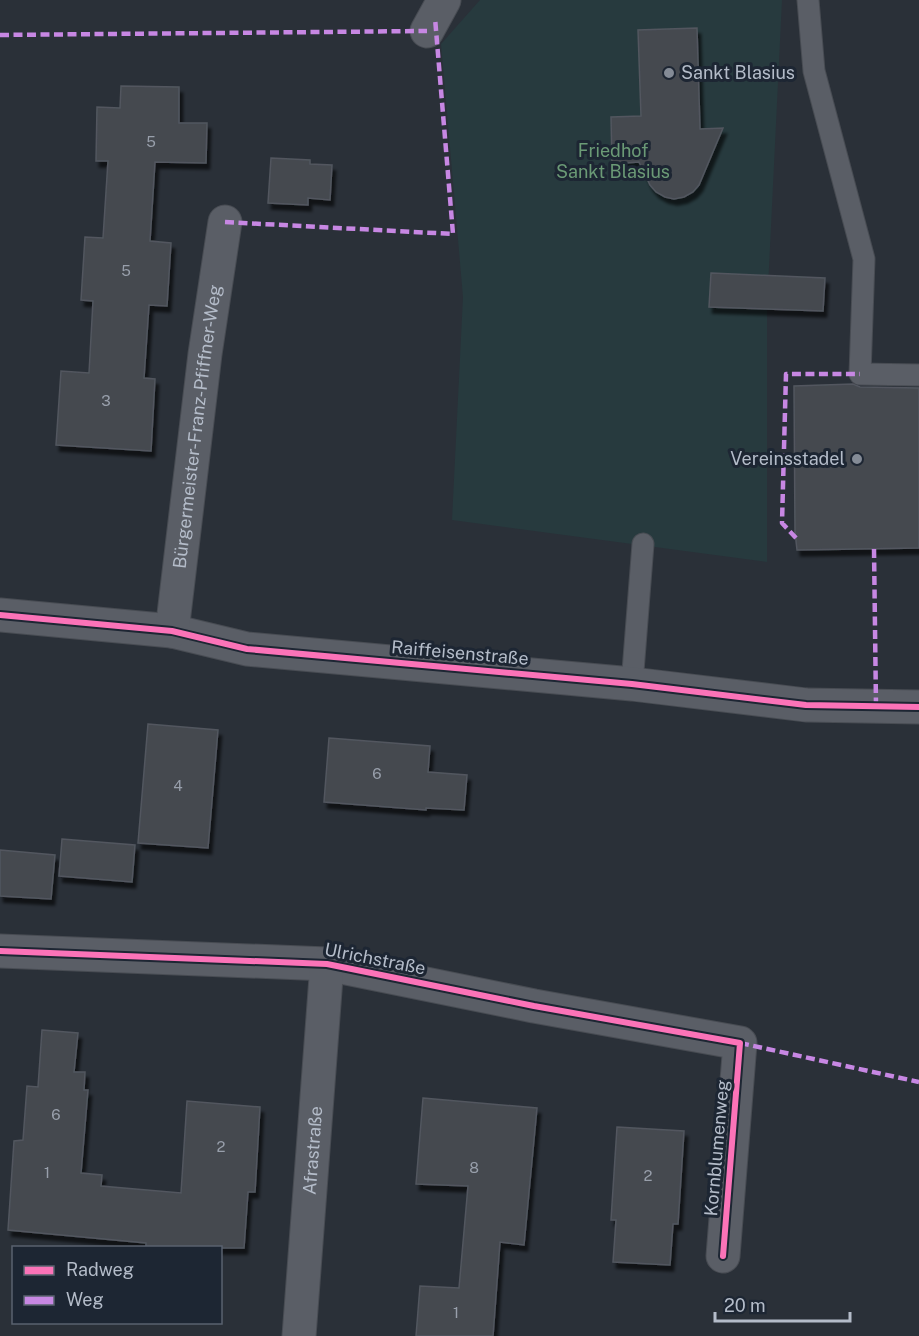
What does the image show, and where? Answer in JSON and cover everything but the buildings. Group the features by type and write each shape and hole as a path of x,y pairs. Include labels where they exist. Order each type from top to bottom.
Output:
{"street":[{"path":"427,31 444,0"},
{"name":"Bürgermeister-Franz-Pfiffner-Weg","path":"172,631 205,354 225,222"},
{"name":"Raiffeisenstraße","path":"0,615 172,631 247,649 632,684 806,705 919,707"},
{"name":"Ulrichstraße","path":"0,951 327,964 534,1006 740,1043"},
{"name":"Afrastraße","path":"299,1336 327,964"},
{"name":"Kornblumenweg","path":"723,1256 740,1043"}],"lane":[{"path":"808,0 814,71 864,259 860,374 919,375"},
{"path":"632,684 643,544"}],"green space":[{"name":"Friedhof Sankt Blasius","path":"480,0 782,0 767,309 767,562 452,520 463,297 441,44"}],"marked path":[{"path":"225,222 453,234 435,18"},
{"path":"0,35 427,31"},
{"path":"796,538 782,523 786,374 860,374"},
{"path":"874,549 876,706"},
{"path":"740,1043 919,1082"}],"cycle path":[{"path":"0,615 172,631 247,649 632,684 806,705 919,707"},
{"path":"0,951 327,964 534,1006 740,1043 723,1256"}],"place":[{"name":"Sankt Blasius","path":"669,73"},
{"name":"Vereinsstadel","path":"857,459"}]}
